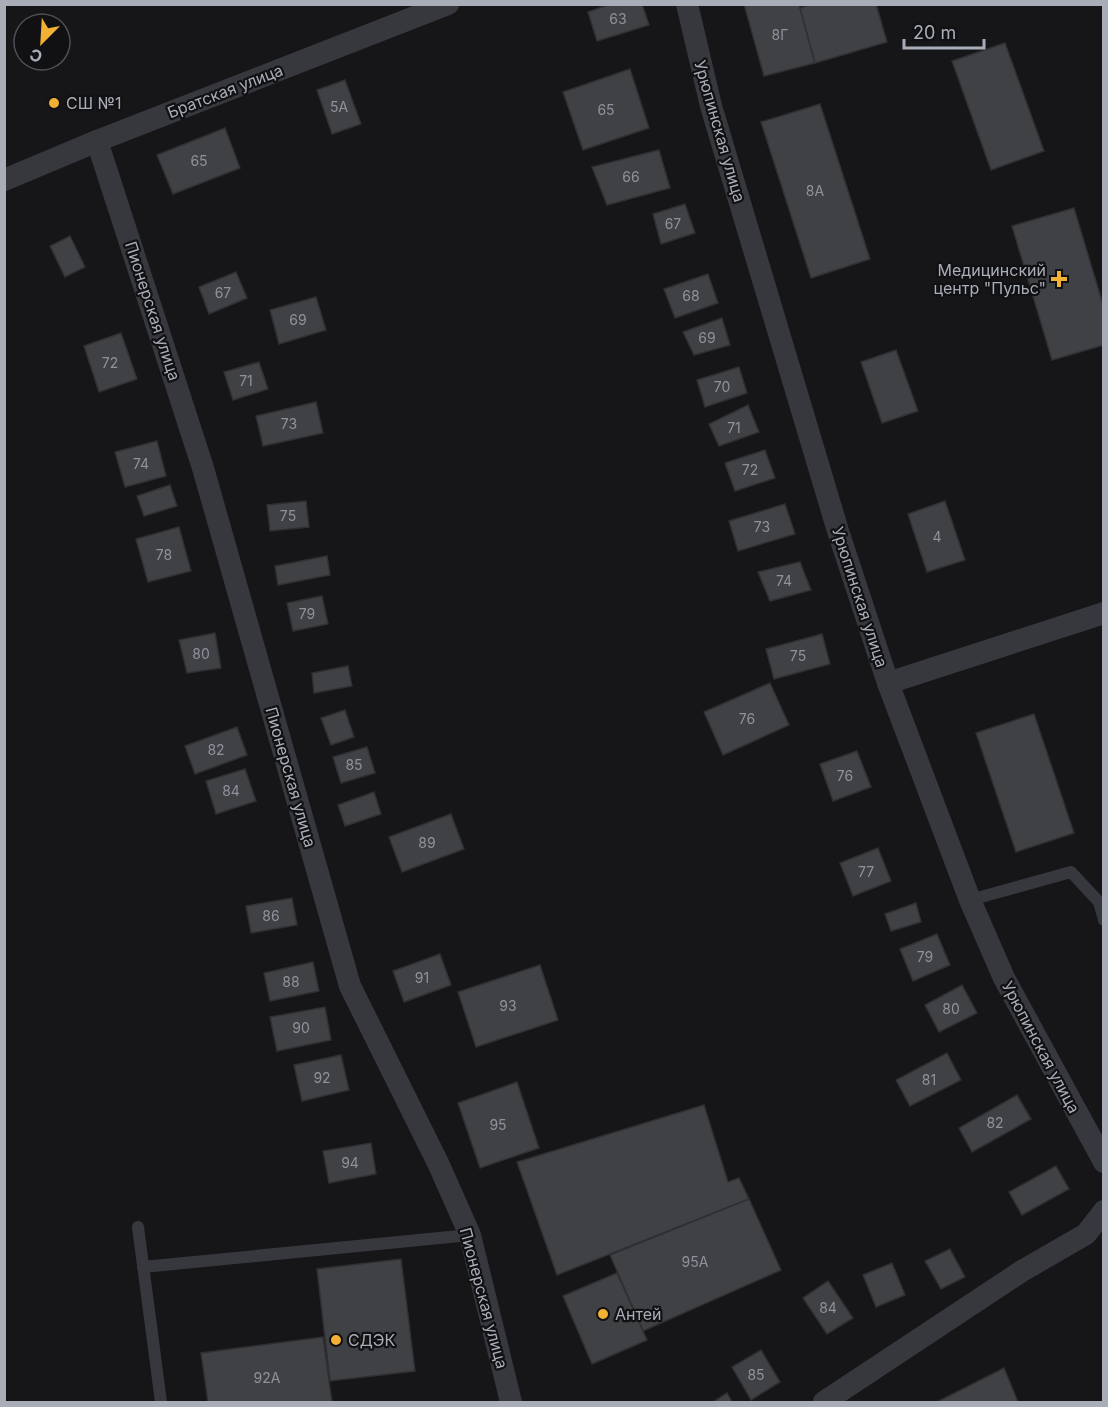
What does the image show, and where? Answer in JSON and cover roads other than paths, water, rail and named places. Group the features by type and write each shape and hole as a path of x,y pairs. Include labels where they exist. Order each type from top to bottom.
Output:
{"street":[{"name":"Братская улица","path":"4,180 97,141 448,4"},
{"name":"Урюпинская улица","path":"687,4 711,105 838,531 888,683 970,900 1004,978 1104,1162"},
{"name":"Пионерская улица","path":"97,141 203,468 350,986 438,1163 470,1235 511,1402"},
{"path":"888,683 1104,613"},
{"path":"824,1402 1022,1271 1095,1229 1104,1211"}],"lane":[{"path":"970,900 1071,872 1098,902 1104,920"},
{"path":"138,1227 161,1402"},
{"path":"143,1267 470,1235"}],"place":[{"name":"СШ №1","path":"54,103"},
{"name":"Медицинский центр \"Пульс\"","path":"1059,279"},
{"name":"Антей","path":"603,1314"},
{"name":"СДЭК","path":"336,1340"}]}
